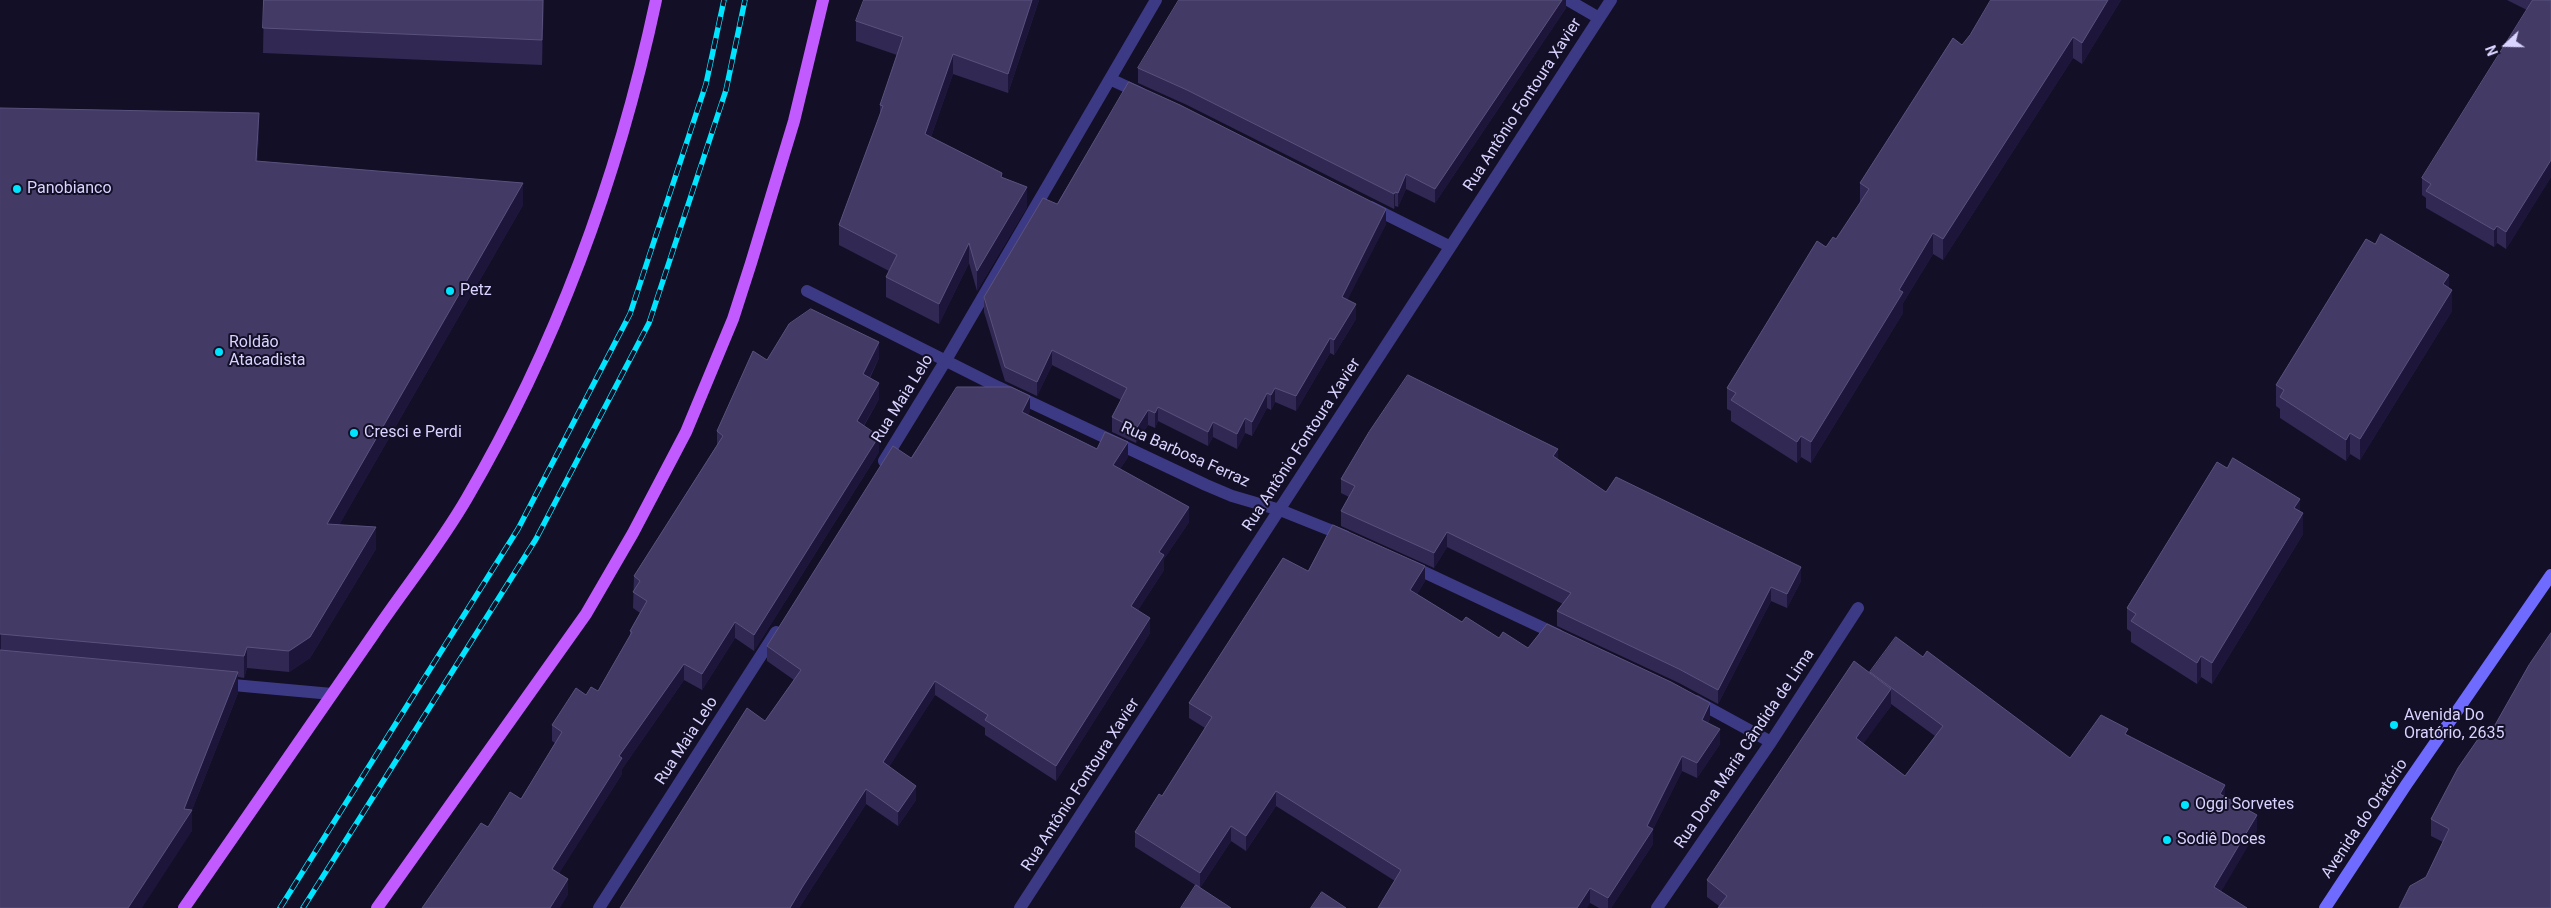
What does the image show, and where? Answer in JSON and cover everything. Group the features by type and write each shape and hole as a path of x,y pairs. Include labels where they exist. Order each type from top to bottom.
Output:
{"main road":[{"path":"184,908 467,499 534,371 579,263 615,160 646,48 656,0"},
{"path":"377,908 586,614 633,533 686,432 733,319 751,263 794,121 823,0"},
{"name":"Avenida do Oratório","path":"2325,908 2406,785 2551,575"}],"street":[{"name":"Rua Maia Lelo","path":"878,470 946,360 1112,80 1156,0"},
{"path":"1568,0 1600,18"},
{"name":"Rua Antônio Fontoura Xavier","path":"1020,908 1280,510 1449,246 1611,0"},
{"path":"1112,80 1156,100"},
{"path":"1364,203 1449,246"},
{"name":"Rua Barbosa Ferraz","path":"807,291 1206,485 1232,496 1280,510 1353,539"},
{"path":"1398,560 1569,640"},
{"name":"Rua Dona Maria Cândida de Lima","path":"1657,908 1771,742 1858,608"},
{"name":"Rua Maia Lelo","path":"599,908 783,620"},
{"path":"205,682 332,694"},
{"path":"1684,694 1771,742"}],"building":[{"path":"264,0 543,0 542,40 263,28"},
{"path":"864,0 1032,0 1008,74 953,54 925,134 1002,173 1001,177 1027,187 977,271 969,243 939,304 886,277 897,255 839,225 883,106 880,105 903,37 856,21"},
{"path":"1179,0 1562,0 1435,189 1406,174 1398,193 1395,192 1394,194 1187,90 1138,68"},
{"path":"1991,0 2108,0 2082,43 2073,37 1943,239 1933,233 1899,290 1903,292 1811,442 1801,436 1797,442 1731,400 1736,393 1727,388 1817,241 1826,247 1833,237 1836,239 1869,189 1860,183 1953,38 1962,45"},
{"path":"2533,0 2551,0 2551,160 2506,232 2497,226 2494,230 2426,191 2431,184 2422,178"},
{"path":"1129,82 1180,105 1386,209 1342,297 1356,304 1334,340 1330,338 1296,396 1275,388 1271,395 1267,393 1252,422 1245,418 1237,434 1213,422 1208,432 1158,407 1155,413 1148,410 1136,429 1112,417 1127,388 1052,350 1037,382 1005,367 984,297 1043,198 1057,204"},
{"name":"Roldão Atacadista","path":"0,108 259,113 256,161 523,183 327,524 376,527 310,637 289,651 247,647 244,656 0,634"},
{"path":"2381,234 2449,275 2443,284 2452,290 2360,439 2350,433 2346,440 2280,397 2284,390 2276,385 2366,239 2375,244"},
{"path":"811,309 879,342 863,374 879,383 857,421 879,436 754,635 735,622 702,674 684,664 619,756 622,758 552,869 568,879 550,908 422,908 481,823 488,827 510,792 521,799 562,732 552,725 576,688 586,695 591,687 598,691 632,632 630,631 647,601 633,592 640,581 634,576 723,436 717,431 753,351 767,360 789,324"},
{"path":"1408,375 1558,449 1553,456 1606,492 1616,477 1801,567 1787,594 1771,587 1718,690 1679,669 1557,611 1571,593 1447,532 1434,553 1341,511 1355,486 1341,479 1369,432"},
{"path":"957,387 1011,387 1030,396 1022,412 1097,449 1105,432 1128,442 1113,465 1189,507 1159,552 1164,555 1131,606 1150,618 1056,766 985,720 988,715 935,681 883,762 916,786 898,812 866,789 790,908 620,908 747,708 765,721 801,670 767,646 893,446 911,458"},
{"path":"2233,458 2300,499 2294,508 2303,513 2212,663 2201,656 2197,663 2131,621 2136,614 2127,608 2217,462 2227,468"},
{"path":"1333,525 1425,566 1410,590 1462,622 1466,617 1499,638 1503,632 1528,648 1547,624 1671,682 1710,703 1702,720 1720,729 1697,763 1682,756 1647,826 1653,829 1608,898 1590,888 1577,908 1378,908 1401,870 1276,791 1246,836 1231,826 1200,873 1135,832 1159,794 1162,796 1212,717 1189,703 1283,558 1308,571"},
{"path":"2551,633 2551,908 2399,908 2410,886 2426,877 2449,829 2431,819 2458,768 2485,729 2491,732 2529,665"},
{"path":"1896,637 1923,657 1927,651 2070,758 2101,715 2128,729 2125,734 2225,785 2220,794 2257,815 2214,887 2247,908 1718,908 1727,896 1707,880 1854,661 1891,689 1856,738 1905,776 1943,726 1870,672"},
{"path":"0,650 238,672 184,809 192,810 128,908 0,908"},
{"path":"1196,885 1231,908 1181,908"},
{"path":"1322,892 1346,908 1311,908"}],"railway":[{"path":"280,908 518,529 630,314 706,84 724,0"},
{"path":"303,908 536,539 649,323 726,90 745,0"}],"place":[{"name":"Panobianco","path":"17,189"},
{"name":"Petz","path":"450,291"},
{"name":"Roldão Atacadista","path":"219,352"},
{"name":"Cresci e Perdi","path":"354,433"},
{"name":"Avenida Do Oratório, 2635","path":"2394,725"},
{"name":"Oggi Sorvetes","path":"2185,805"},
{"name":"Sodiê Doces","path":"2167,840"}]}
